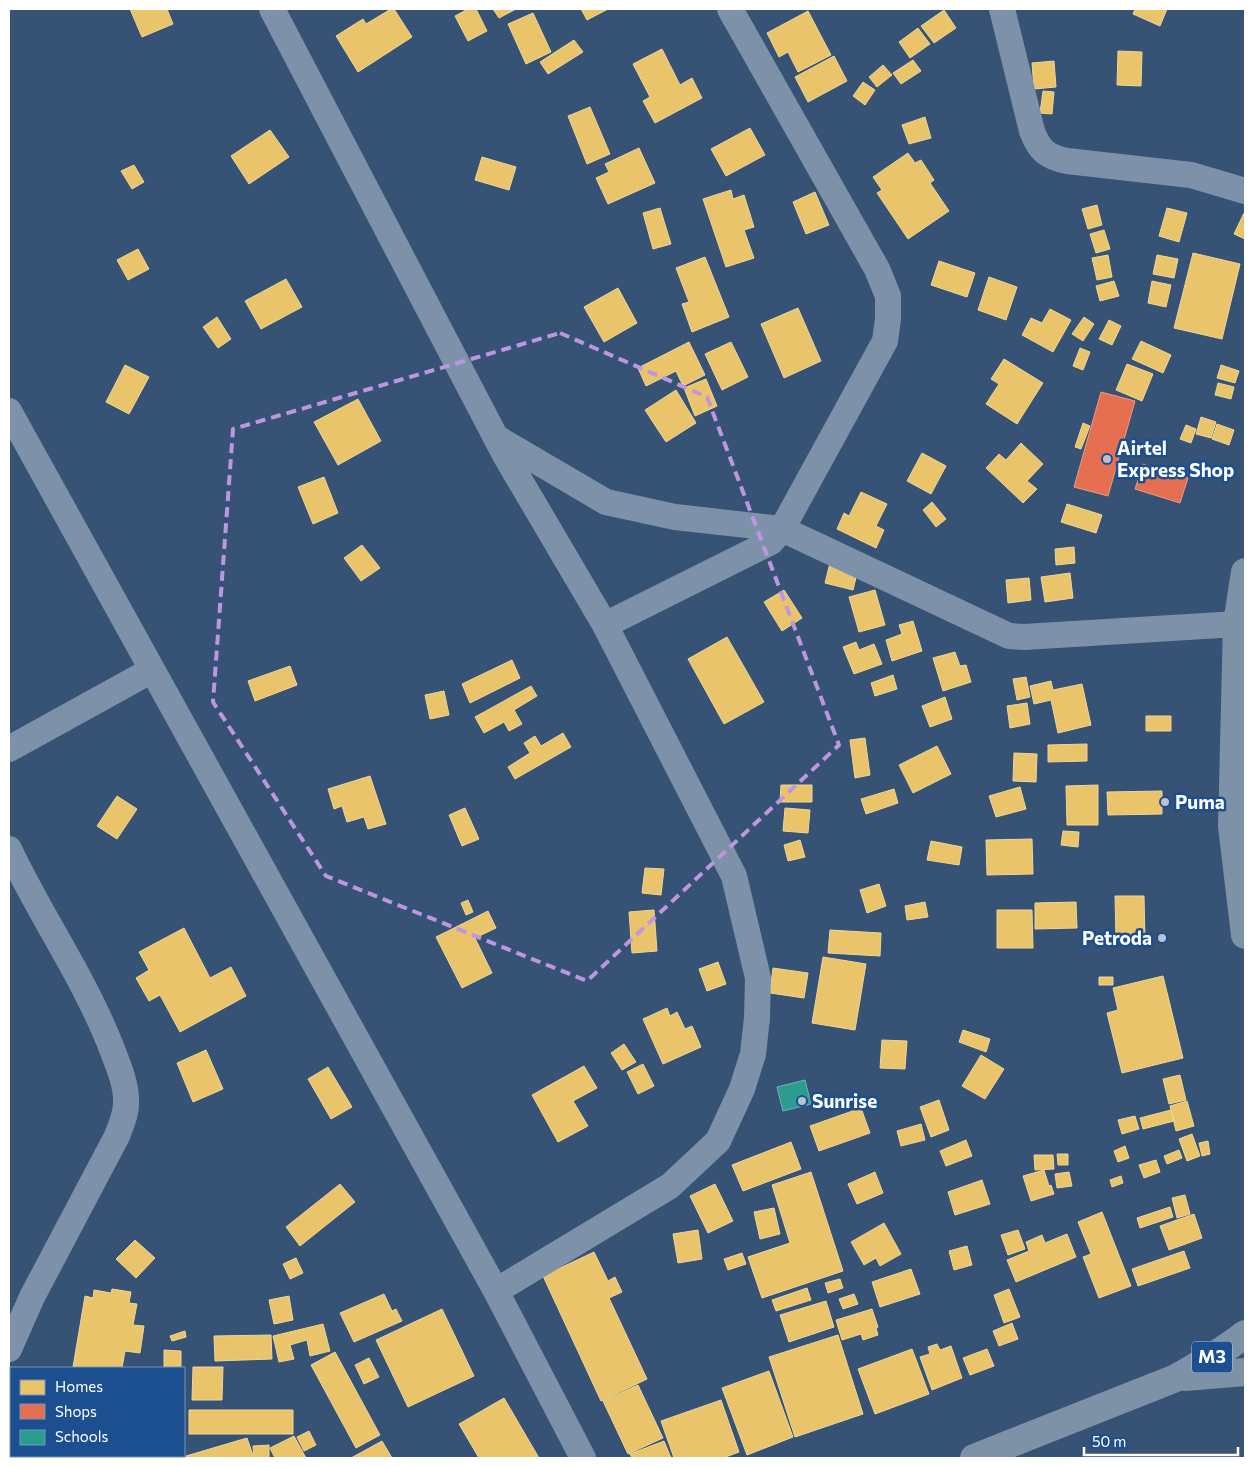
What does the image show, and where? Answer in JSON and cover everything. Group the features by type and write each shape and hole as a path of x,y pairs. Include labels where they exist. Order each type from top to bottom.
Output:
{"highway":[{"path":"1245,572 1237,624 1232,826 1245,935"},
{"name":"M3","path":"1176,1378 1226,1348 1245,1334"},
{"name":"M3","path":"974,1458 1144,1389 1176,1378 1212,1373 1245,1372"}],"street":[{"path":"272,9 497,438 606,624 734,876 758,978 757,1018 753,1054 742,1089 718,1140 670,1186 496,1291"},
{"path":"606,624 771,542 782,529 885,341 888,319 888,296 877,269 730,9"},
{"path":"1002,9 1032,131 1044,152 1055,159 1067,161 1191,175 1245,191"},
{"path":"9,411 496,1291 583,1458"},
{"path":"497,438 606,502 675,517 782,529 1009,636 1024,637 1237,624"},
{"path":"9,749 152,670"},
{"path":"9,849 84,986 117,1064 124,1085 126,1099 125,1112 117,1136 32,1297 9,1349"}],"highlighted area":[{"path":"560,333 707,397 839,745 587,981 326,876 213,702 233,429"}],"building: Homes":[{"path":"130,9 167,9 173,24 142,37"},
{"path":"394,9 412,37 358,72 336,36 363,19 366,24"},
{"path":"468,9 476,9 487,31 468,41 455,16"},
{"path":"493,9 516,9 499,18"},
{"path":"581,9 608,9 587,20"},
{"path":"1135,9 1167,9 1160,26 1133,14"},
{"path":"944,10 956,28 934,43 921,26"},
{"path":"808,11 831,55 798,72 788,52 779,57 767,33"},
{"path":"533,13 551,52 526,64 508,24"},
{"path":"918,28 930,44 910,58 899,42"},
{"path":"574,40 583,52 548,74 540,62"},
{"path":"662,49 680,85 692,78 702,98 655,123 643,101 650,97 633,64"},
{"path":"1118,51 1142,52 1141,86 1117,85"},
{"path":"834,56 847,81 808,102 795,77"},
{"path":"913,60 921,71 901,84 893,73"},
{"path":"1054,61 1056,87 1034,89 1032,63"},
{"path":"883,65 892,75 877,87 869,77"},
{"path":"863,82 875,90 865,105 853,96"},
{"path":"1043,91 1054,92 1052,114 1040,113"},
{"path":"590,107 610,154 587,164 568,116"},
{"path":"925,117 931,138 909,144 902,125"},
{"path":"750,128 765,155 726,176 711,149"},
{"path":"270,130 289,157 249,184 231,156"},
{"path":"639,148 655,183 608,204 596,178 609,172 605,164"},
{"path":"908,153 915,163 921,160 934,180 930,183 949,211 908,239 877,193 882,190 873,177"},
{"path":"482,157 516,167 509,190 475,180"},
{"path":"134,165 144,182 132,189 121,171"},
{"path":"731,190 733,199 744,195 754,227 744,230 754,258 726,267 703,199"},
{"path":"815,192 829,225 806,234 793,202"},
{"path":"1097,205 1102,225 1088,229 1082,209"},
{"path":"660,208 671,244 653,249 643,213"},
{"path":"1167,208 1187,213 1179,242 1159,236"},
{"path":"1245,213 1245,239 1234,234"},
{"path":"1104,230 1110,249 1096,253 1090,234"},
{"path":"138,249 149,269 128,280 117,260"},
{"path":"1193,253 1240,264 1222,339 1174,328"},
{"path":"1108,255 1112,277 1097,280 1092,258"},
{"path":"1157,255 1178,259 1174,278 1153,274"},
{"path":"705,257 729,317 692,332 682,304 689,302 676,268"},
{"path":"939,261 975,273 967,297 931,285"},
{"path":"989,277 1017,287 1006,320 978,310"},
{"path":"286,279 302,307 261,329 245,301"},
{"path":"1114,281 1119,296 1100,301 1096,286"},
{"path":"1152,281 1171,285 1166,307 1148,303"},
{"path":"618,288 637,323 604,342 584,307"},
{"path":"798,308 821,361 784,378 761,324"},
{"path":"1050,309 1071,320 1053,352 1022,335 1031,318 1042,323"},
{"path":"217,317 231,339 218,348 203,327"},
{"path":"1084,317 1094,324 1083,341 1072,334"},
{"path":"1109,320 1121,326 1112,345 1099,339"},
{"path":"1141,341 1171,355 1163,373 1132,359"},
{"path":"689,342 705,375 683,386 676,371 646,386 638,368"},
{"path":"731,342 748,377 722,390 705,354"},
{"path":"1080,348 1090,352 1083,370 1073,366"},
{"path":"1004,359 1043,383 1017,424 986,404 999,384 991,379"},
{"path":"1127,364 1153,374 1142,401 1116,390"},
{"path":"125,365 149,377 129,414 106,402"},
{"path":"1221,365 1239,371 1235,383 1217,378"},
{"path":"706,379 717,406 695,416 684,388"},
{"path":"1218,383 1234,387 1231,399 1215,395"},
{"path":"676,390 696,423 666,442 645,410"},
{"path":"358,399 381,441 338,465 314,422"},
{"path":"1201,417 1216,422 1211,438 1196,434"},
{"path":"1083,423 1090,426 1081,449 1075,447"},
{"path":"1217,424 1234,430 1229,445 1212,439"},
{"path":"1186,425 1196,429 1191,443 1180,439"},
{"path":"1021,443 1043,464 1027,481 1037,489 1023,503 986,468 999,454 1006,460"},
{"path":"922,453 946,466 931,494 907,481"},
{"path":"324,477 338,513 313,524 298,487"},
{"path":"861,492 887,504 876,526 884,530 876,548 837,529 844,513 849,516"},
{"path":"932,502 946,519 936,527 923,510"},
{"path":"1067,504 1102,515 1096,533 1061,522"},
{"path":"362,545 380,568 361,581 344,558"},
{"path":"1074,547 1075,563 1056,565 1055,549"},
{"path":"830,563 858,569 853,590 825,583"},
{"path":"1070,573 1073,598 1045,602 1041,577"},
{"path":"1029,578 1031,600 1008,603 1006,580"},
{"path":"784,590 802,618 782,631 764,602"},
{"path":"875,590 885,625 859,632 849,597"},
{"path":"913,621 922,651 892,661 886,640 902,634 899,625"},
{"path":"727,637 764,702 724,724 688,659"},
{"path":"856,642 859,650 874,644 882,664 854,674 843,647"},
{"path":"955,652 960,666 966,665 971,682 943,691 933,658"},
{"path":"512,660 520,678 470,703 462,684"},
{"path":"290,666 297,685 255,701 248,681"},
{"path":"893,675 897,689 875,696 871,683"},
{"path":"1026,677 1030,697 1017,700 1013,679"},
{"path":"1051,681 1053,690 1082,684 1091,725 1058,733 1051,700 1034,704 1030,686"},
{"path":"531,686 537,696 514,710 522,724 509,731 504,722 484,733 475,717"},
{"path":"444,691 449,715 430,719 425,695"},
{"path":"945,697 952,719 930,727 922,706"},
{"path":"1027,703 1030,724 1010,728 1007,706"},
{"path":"1146,716 1171,716 1171,731 1146,731"},
{"path":"563,733 571,747 515,779 508,767 530,753 524,743 535,736 541,746"},
{"path":"865,738 870,775 855,778 850,740"},
{"path":"1087,744 1087,761 1048,762 1048,745"},
{"path":"937,746 951,774 913,793 899,765"},
{"path":"1014,753 1037,754 1036,782 1013,781"},
{"path":"370,776 386,824 368,829 364,817 347,822 342,806 334,809 328,789"},
{"path":"781,785 812,785 812,802 780,802"},
{"path":"1098,785 1098,825 1067,825 1066,786"},
{"path":"1020,787 1026,809 996,817 989,796"},
{"path":"894,789 898,803 866,814 861,799"},
{"path":"1162,791 1162,814 1108,815 1107,792"},
{"path":"117,796 137,809 117,839 97,826"},
{"path":"465,808 479,839 462,846 449,815"},
{"path":"785,808 810,810 808,833 783,831"},
{"path":"1063,831 1079,832 1078,847 1061,845"},
{"path":"1032,839 1033,874 987,875 986,840"},
{"path":"800,840 805,857 788,861 784,845"},
{"path":"931,841 962,847 959,865 927,860"},
{"path":"645,868 664,869 661,895 642,893"},
{"path":"879,884 886,906 867,913 860,890"},
{"path":"1115,896 1144,896 1145,939 1116,940"},
{"path":"468,900 473,912 466,915 461,903"},
{"path":"925,902 928,917 907,920 905,906"},
{"path":"1076,902 1077,928 1035,929 1035,903"},
{"path":"654,910 657,951 632,953 629,912"},
{"path":"997,910 1032,910 1033,948 997,948"},
{"path":"488,911 496,928 475,938 492,973 462,988 436,937"},
{"path":"184,928 210,978 231,967 246,996 180,1032 160,995 149,1001 136,978 149,970 139,952"},
{"path":"830,930 881,933 880,956 828,953"},
{"path":"823,957 866,964 855,1030 812,1023"},
{"path":"718,962 726,984 707,991 699,969"},
{"path":"773,968 808,973 804,998 770,993"},
{"path":"1163,976 1183,1058 1122,1073 1107,1013 1118,1010 1113,988"},
{"path":"1099,977 1113,977 1113,985 1099,985"},
{"path":"667,1008 670,1016 677,1012 685,1029 692,1026 701,1047 663,1064 643,1019"},
{"path":"963,1030 990,1039 986,1052 959,1042"},
{"path":"882,1040 907,1041 905,1069 880,1068"},
{"path":"624,1044 636,1062 622,1070 611,1053"},
{"path":"206,1050 223,1089 193,1102 177,1063"},
{"path":"981,1055 1004,1069 985,1099 962,1086"},
{"path":"643,1064 654,1086 638,1094 627,1072"},
{"path":"584,1066 597,1088 573,1101 588,1126 558,1142 532,1095"},
{"path":"328,1067 352,1107 331,1119 308,1079"},
{"path":"1180,1075 1186,1100 1169,1104 1163,1079"},
{"path":"939,1100 949,1130 931,1137 920,1107"},
{"path":"1187,1101 1194,1126 1176,1131 1170,1106"},
{"path":"861,1108 870,1133 819,1151 810,1126"},
{"path":"1171,1110 1174,1121 1143,1129 1140,1118"},
{"path":"1135,1116 1139,1129 1122,1134 1118,1120"},
{"path":"921,1124 925,1140 901,1146 897,1131"},
{"path":"1192,1134 1200,1156 1187,1161 1179,1139"},
{"path":"966,1140 972,1156 946,1166 940,1151"},
{"path":"1208,1141 1210,1154 1202,1156 1199,1143"},
{"path":"791,1142 801,1169 743,1191 732,1165"},
{"path":"1125,1146 1129,1158 1118,1162 1114,1151"},
{"path":"1179,1150 1182,1158 1167,1164 1164,1156"},
{"path":"1057,1154 1068,1154 1068,1165 1058,1165"},
{"path":"1034,1155 1053,1155 1054,1169 1035,1170"},
{"path":"1156,1160 1160,1172 1144,1178 1139,1165"},
{"path":"1044,1170 1049,1186 1051,1185 1054,1194 1031,1201 1023,1176"},
{"path":"811,1172 843,1271 762,1298 748,1257 790,1243 772,1185"},
{"path":"875,1172 883,1193 857,1204 848,1184"},
{"path":"1069,1172 1072,1186 1057,1188 1055,1174"},
{"path":"1121,1176 1123,1183 1112,1187 1110,1180"},
{"path":"982,1180 990,1204 955,1215 948,1192"},
{"path":"340,1184 355,1202 300,1246 286,1227"},
{"path":"715,1184 733,1221 708,1233 690,1196"},
{"path":"1185,1195 1190,1214 1177,1218 1172,1198"},
{"path":"1170,1207 1173,1217 1140,1228 1137,1218"},
{"path":"774,1208 780,1234 760,1239 754,1212"},
{"path":"1102,1212 1131,1286 1099,1298 1083,1257 1091,1254 1078,1222"},
{"path":"1194,1214 1202,1238 1169,1250 1160,1226"},
{"path":"884,1223 901,1254 880,1266 876,1258 864,1265 851,1242"},
{"path":"698,1230 702,1259 678,1263 673,1234"},
{"path":"1018,1230 1025,1249 1008,1255 1001,1235"},
{"path":"1067,1234 1076,1257 1016,1282 1007,1260 1029,1251 1026,1242 1042,1235 1045,1243"},
{"path":"135,1240 155,1258 136,1278 116,1259"},
{"path":"967,1246 972,1265 954,1270 949,1251"},
{"path":"1184,1251 1190,1268 1138,1286 1132,1269"},
{"path":"594,1252 608,1281 615,1277 622,1292 609,1298 647,1379 601,1401 543,1276"},
{"path":"742,1253 746,1264 728,1270 724,1259"},
{"path":"296,1258 303,1273 290,1279 283,1264"},
{"path":"911,1269 920,1294 880,1307 872,1282"},
{"path":"840,1279 843,1288 828,1293 825,1283"},
{"path":"807,1288 811,1300 776,1311 772,1300"},
{"path":"112,1289 131,1292 129,1303 137,1304 133,1325 144,1326 140,1353 125,1351 122,1367 73,1367 85,1296 93,1298 94,1290 111,1293"},
{"path":"1009,1289 1020,1317 1004,1323 994,1295"},
{"path":"384,1294 392,1311 396,1309 402,1321 354,1342 340,1313"},
{"path":"854,1294 858,1304 843,1309 839,1299"},
{"path":"289,1296 293,1320 274,1324 269,1300"},
{"path":"826,1301 834,1327 789,1342 780,1315"},
{"path":"442,1309 474,1376 408,1407 376,1340"},
{"path":"872,1309 878,1327 876,1328 878,1335 863,1340 861,1334 842,1340 836,1320"},
{"path":"1012,1323 1018,1339 999,1346 993,1331"},
{"path":"323,1324 330,1351 310,1356 307,1340 290,1345 294,1359 279,1362 273,1336"},
{"path":"185,1331 186,1337 172,1341 170,1336"},
{"path":"271,1335 272,1359 215,1361 214,1336"},
{"path":"838,1335 863,1414 795,1437 769,1357"},
{"path":"937,1344 940,1350 951,1346 962,1378 932,1390 920,1357 930,1354 928,1347"},
{"path":"912,1349 929,1394 875,1414 858,1369"},
{"path":"987,1349 994,1366 970,1375 963,1358"},
{"path":"164,1350 181,1351 181,1367 164,1367"},
{"path":"335,1352 380,1435 356,1448 311,1365"},
{"path":"369,1358 379,1377 364,1384 355,1365"},
{"path":"193,1367 223,1367 222,1400 192,1400"},
{"path":"769,1371 793,1437 747,1455 722,1388"},
{"path":"638,1385 663,1438 628,1454 603,1401"},
{"path":"504,1398 539,1458 479,1458 459,1424"},
{"path":"721,1400 739,1452 723,1458 674,1458 661,1421"},
{"path":"189,1410 293,1410 293,1434 189,1434"},
{"path":"309,1431 316,1445 304,1451 297,1437"},
{"path":"294,1436 306,1458 275,1458 270,1448"},
{"path":"247,1438 254,1458 186,1458 186,1456"},
{"path":"382,1441 392,1458 351,1458"},
{"path":"664,1441 671,1458 632,1458 630,1454"},
{"path":"269,1445 269,1458 254,1458 253,1446"}],"building: Shops":[{"path":"1101,392 1135,401 1108,496 1074,487"},
{"path":"1143,464 1188,478 1180,503 1135,489"}],"building: Schools":[{"path":"805,1080 811,1104 783,1111 777,1087"}],"place":[{"name":"Airtel Express Shop","path":"1107,459"},
{"name":"Puma","path":"1165,802"},
{"name":"Petroda","path":"1162,938"},
{"name":"Sunrise","path":"802,1101"}]}
